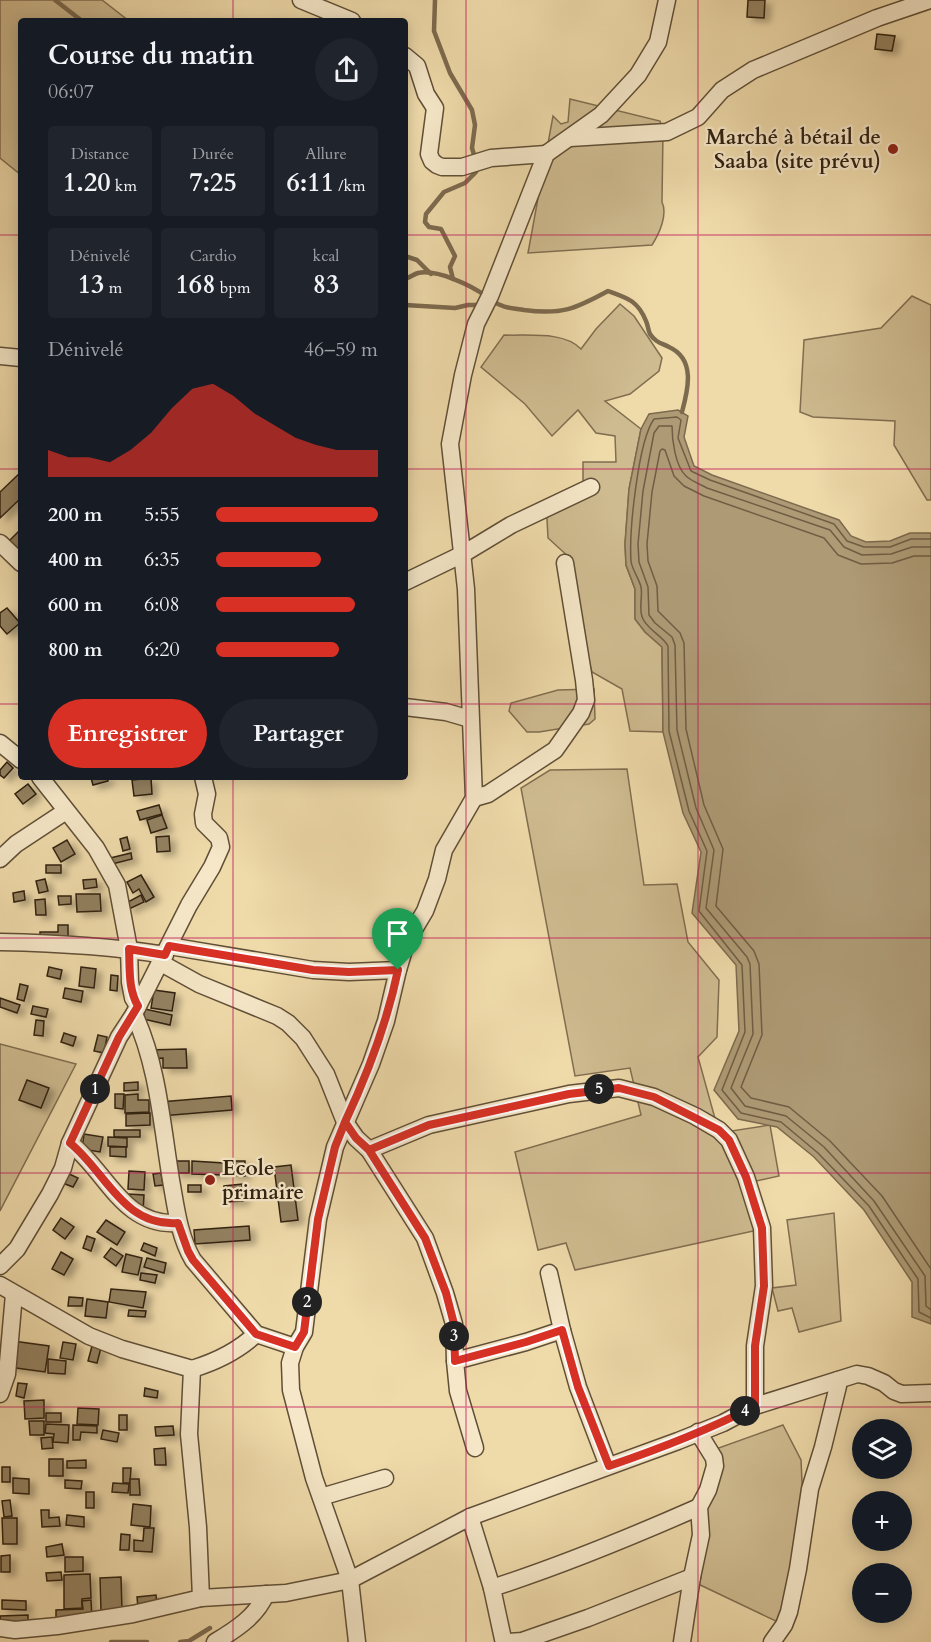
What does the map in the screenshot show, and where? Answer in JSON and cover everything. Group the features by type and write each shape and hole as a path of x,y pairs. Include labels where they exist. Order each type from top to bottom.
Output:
{"street":[{"path":"301,0 345,18"},
{"path":"408,58 417,66 426,94 435,108 429,154 437,165 462,167 491,158 546,154 601,116 638,75 658,42 667,0"},
{"path":"570,138 667,132 698,117 722,90 753,70 877,18 930,0"},
{"path":"355,1642 350,1580 314,1478 291,1389 290,1363 295,1347 304,1332 318,1219 335,1147 386,1021 406,943 425,911 437,879 444,850 474,798 466,589 450,444 463,375 476,324 490,296 546,154"},
{"path":"0,356 18,358"},
{"path":"408,581 463,554 511,525 591,487"},
{"path":"0,543 18,560"},
{"path":"474,798 488,794 555,750 586,700 564,563"},
{"path":"408,707 446,712 470,718"},
{"path":"0,743 18,757"},
{"path":"43,780 96,848 117,885 129,949 133,998 154,1081 178,1223 188,1251 193,1260 256,1334 295,1347"},
{"path":"0,1266 17,1249 50,1194 63,1168 70,1143 119,1037 136,1010 189,905 221,848 219,838 204,823 203,814 207,794 204,780"},
{"path":"0,859 16,844 66,811"},
{"path":"0,942 59,943 129,949 165,955 313,970 349,972 398,970"},
{"path":"165,955 199,984 269,1012 288,1023 303,1038 326,1074 345,1122 356,1138 369,1150 425,1238 434,1259 454,1324 458,1391 475,1448"},
{"path":"369,1150 429,1125 569,1094 619,1088 654,1097 719,1130 729,1140 746,1177 762,1228 764,1286 755,1346 755,1406"},
{"path":"70,1143 87,1158 124,1204 163,1224 178,1223"},
{"path":"549,1273 578,1387 609,1466"},
{"path":"0,1392 7,1374 7,1290 89,1336 122,1349 192,1369 229,1354 243,1346 256,1334"},
{"path":"455,1361 562,1330"},
{"path":"192,1369 189,1434 198,1527 201,1598"},
{"path":"0,1628 15,1630 84,1622 201,1598 286,1593 350,1580 470,1517 723,1423 755,1406 857,1374 884,1383 902,1394 931,1394"},
{"path":"772,1642 784,1625 789,1612 810,1489 823,1447 838,1380"},
{"path":"682,1642 701,1535 699,1507 708,1490 715,1466 714,1458 698,1432"},
{"path":"321,1497 385,1478"},
{"path":"492,1588 545,1571 699,1507"},
{"path":"470,1517 492,1588 503,1639 507,1642 549,1637 588,1618 692,1577"},
{"path":"215,1642 238,1628 262,1603 266,1594"}],"shaded area":[{"path":"0,0 102,0 125,18 18,18 18,173 0,158"},
{"path":"570,99 660,121 663,132 662,202 664,213 660,230 652,245 528,253 553,116 561,124 568,122"},
{"path":"912,296 931,305 931,500 927,500 894,445 895,421 813,417 800,412 804,340 881,328"},
{"path":"620,304 634,316 662,358 659,371 630,394 605,401 641,429 629,489 625,544 626,565 635,589 635,619 645,632 662,647 663,732 630,731 622,689 592,672 574,612 571,559 548,538 546,500 583,500 583,462 616,462 615,436 596,433 578,410 552,436 525,404 481,367 504,335 555,337 574,343 581,349"},
{"path":"594,689 595,719 589,724 527,732 509,711 511,703 558,690"},
{"path":"627,769 644,885 677,884 688,942 719,980 717,1037 698,1057 719,1133 770,1125 779,1176 743,1184 758,1230 575,1270 566,1243 538,1250 515,1152 641,1115 630,1068 575,1076 521,788 550,770"},
{"path":"0,1044 76,1064 0,1211"},
{"path":"834,1213 841,1321 799,1332 792,1308 778,1311 772,1288 796,1285 787,1220"},
{"path":"783,1425 801,1460 803,1504 782,1624 696,1583 713,1450"}],"water":[{"path":"678,410 688,416 684,437 694,466 712,475 839,520 851,536 866,542 890,541 910,533 931,533 931,1324 912,1317 912,1282 864,1210 814,1157 777,1127 738,1119 714,1090 739,1031 736,965 692,913 701,852 683,813 663,732 662,647 645,632 635,619 635,589 626,565 625,544 629,489 641,429 649,414"}],"building":[{"path":"748,0 765,0 764,18 747,17"},
{"path":"877,34 895,36 892,51 875,49"},
{"path":"18,475 18,501 0,518 0,492"},
{"path":"18,532 18,548 8,559 0,550"},
{"path":"7,608 18,621 18,625 7,634 0,626 0,613"},
{"path":"7,762 13,768 4,778 0,775 0,770"},
{"path":"92,780 108,780 108,781 93,785"},
{"path":"132,780 151,780 152,794 134,796"},
{"path":"28,784 36,794 23,804 15,794"},
{"path":"159,805 162,814 140,820 137,811"},
{"path":"162,815 167,828 151,833 147,820"},
{"path":"169,836 170,851 157,852 156,837"},
{"path":"127,837 130,849 123,851 120,839"},
{"path":"67,840 75,854 61,862 53,848"},
{"path":"131,853 132,859 112,864 110,858"},
{"path":"46,865 61,865 61,873 46,873"},
{"path":"141,875 154,897 146,902 139,889 133,893 127,882"},
{"path":"45,879 48,891 39,893 36,881"},
{"path":"96,879 97,887 84,889 83,880"},
{"path":"24,891 25,900 14,902 13,893"},
{"path":"76,894 100,894 101,911 77,912"},
{"path":"141,895 144,902 129,909 126,903"},
{"path":"58,896 71,896 71,904 59,905"},
{"path":"45,899 46,915 36,915 35,900"},
{"path":"58,925 68,925 68,940 40,940 40,932 58,932"},
{"path":"49,967 62,970 60,979 47,976"},
{"path":"81,967 96,969 94,988 79,986"},
{"path":"111,975 118,976 117,991 110,990"},
{"path":"20,984 28,986 24,1001 17,999"},
{"path":"65,988 83,991 81,1002 63,998"},
{"path":"154,990 175,993 172,1011 151,1008"},
{"path":"0,998 20,1005 17,1013 0,1007"},
{"path":"33,1006 48,1009 46,1017 31,1014"},
{"path":"145,1009 172,1015 170,1025 143,1019"},
{"path":"36,1020 44,1021 43,1036 34,1035"},
{"path":"64,1033 76,1037 73,1046 61,1042"},
{"path":"98,1035 107,1037 104,1053 94,1051"},
{"path":"186,1049 187,1068 163,1068 163,1058 147,1059 147,1050"},
{"path":"27,1080 49,1088 41,1108 19,1100"},
{"path":"138,1082 138,1090 124,1091 124,1083"},
{"path":"115,1094 124,1094 123,1109 115,1108"},
{"path":"138,1094 138,1100 149,1100 149,1112 125,1113 125,1095"},
{"path":"231,1096 232,1110 161,1116 160,1102"},
{"path":"150,1113 150,1125 126,1126 126,1114"},
{"path":"114,1130 140,1130 140,1137 114,1137"},
{"path":"84,1134 103,1137 100,1152 82,1149"},
{"path":"108,1137 127,1138 127,1147 108,1146"},
{"path":"110,1147 126,1147 126,1157 110,1156"},
{"path":"175,1161 189,1161 189,1173 175,1173"},
{"path":"192,1161 224,1163 224,1175 192,1174"},
{"path":"230,1161 245,1161 245,1176 229,1175"},
{"path":"291,1165 298,1220 281,1222 274,1167"},
{"path":"129,1171 145,1172 144,1190 128,1189"},
{"path":"65,1172 78,1178 73,1187 60,1182"},
{"path":"161,1173 163,1185 155,1186 153,1174"},
{"path":"242,1184 243,1201 225,1202 224,1186"},
{"path":"188,1185 201,1185 201,1192 188,1192"},
{"path":"128,1194 144,1195 143,1212 127,1211"},
{"path":"61,1218 74,1227 65,1239 53,1230"},
{"path":"106,1220 125,1232 117,1245 97,1232"},
{"path":"249,1226 250,1240 195,1244 194,1230"},
{"path":"87,1236 95,1239 91,1251 83,1248"},
{"path":"144,1243 157,1248 155,1256 141,1250"},
{"path":"111,1248 123,1256 116,1266 104,1257"},
{"path":"61,1252 73,1259 64,1275 52,1269"},
{"path":"126,1254 142,1258 138,1275 122,1272"},
{"path":"147,1258 166,1263 164,1273 144,1267"},
{"path":"141,1273 157,1275 155,1283 140,1280"},
{"path":"111,1289 146,1292 143,1308 109,1302"},
{"path":"69,1297 83,1298 82,1306 68,1306"},
{"path":"87,1299 108,1302 106,1318 85,1316"},
{"path":"129,1310 146,1311 145,1317 128,1316"},
{"path":"13,1341 49,1346 45,1372 9,1367"},
{"path":"63,1342 76,1344 73,1360 60,1358"},
{"path":"92,1346 101,1348 97,1363 88,1361"},
{"path":"48,1359 66,1361 65,1374 48,1373"},
{"path":"18,1383 27,1384 24,1398 16,1396"},
{"path":"145,1388 158,1391 157,1398 144,1396"},
{"path":"44,1400 44,1418 25,1419 24,1401"},
{"path":"78,1408 99,1409 98,1425 77,1424"},
{"path":"46,1413 61,1413 61,1422 46,1422"},
{"path":"119,1415 127,1415 127,1430 119,1430"},
{"path":"29,1421 44,1421 44,1435 30,1435"},
{"path":"46,1424 69,1425 68,1443 53,1442 54,1434 45,1433"},
{"path":"73,1425 97,1426 97,1433 81,1432 80,1440 73,1440"},
{"path":"173,1426 174,1435 156,1436 155,1427"},
{"path":"103,1430 119,1433 117,1442 101,1439"},
{"path":"52,1437 53,1448 42,1449 41,1438"},
{"path":"165,1448 166,1465 155,1465 154,1449"},
{"path":"49,1459 63,1459 63,1476 49,1476"},
{"path":"86,1460 86,1468 67,1468 67,1461"},
{"path":"2,1467 10,1467 10,1482 2,1482"},
{"path":"123,1468 131,1468 130,1483 123,1483"},
{"path":"13,1478 29,1479 29,1494 13,1493"},
{"path":"130,1479 139,1479 140,1495 130,1495"},
{"path":"65,1480 82,1481 81,1489 65,1488"},
{"path":"113,1483 129,1484 128,1493 112,1492"},
{"path":"86,1492 94,1492 94,1508 86,1508"},
{"path":"10,1500 12,1516 4,1517 2,1501"},
{"path":"133,1504 151,1506 150,1527 131,1525"},
{"path":"41,1510 49,1510 49,1518 59,1517 60,1526 42,1527"},
{"path":"67,1515 84,1517 84,1527 66,1525"},
{"path":"2,1518 17,1518 17,1544 3,1544"},
{"path":"144,1528 154,1528 152,1552 134,1551 134,1540 143,1541"},
{"path":"121,1534 130,1535 129,1550 120,1550"},
{"path":"62,1544 64,1555 47,1557 46,1547"},
{"path":"10,1555 10,1572 1,1572 1,1556"},
{"path":"65,1557 83,1557 83,1571 65,1572"},
{"path":"61,1572 62,1580 47,1581 46,1573"},
{"path":"90,1574 91,1598 82,1599 82,1608 64,1609 64,1575"},
{"path":"121,1577 122,1611 101,1611 100,1578"},
{"path":"156,1595 157,1605 138,1608 137,1597"},
{"path":"2,1600 26,1601 26,1610 2,1609"},
{"path":"91,1600 92,1619 56,1620 56,1610 83,1609 82,1601"},
{"path":"28,1615 28,1624 1,1625 0,1616"}],"waterway":[{"path":"55,0 78,18"},
{"path":"435,0 434,31 450,73 472,110 475,125 472,148 475,158"},
{"path":"453,279 450,267 455,256 441,229 429,227 425,222 426,214 444,192 465,183 476,172 476,167"},
{"path":"408,257 417,260 431,274"},
{"path":"408,278 418,273 434,273 462,283 486,296"},
{"path":"493,301 507,307 549,312 577,306 608,291 627,298 640,309 652,337 678,352 687,367 688,385 682,412"},
{"path":"408,305 455,308 480,305"},
{"path":"180,1642 189,1641 210,1628"},
{"path":"111,1642 147,1642"}],"place":[{"name":"Marché à bétail de Saaba (site prévu)","path":"893,149"},
{"name":"Ecole primaire","path":"210,1180"}],"route":[{"path":"398,970 349,972 313,970 169,946 165,955 129,949 130,982 133,998 138,1006 119,1037 70,1143 87,1158 124,1204 163,1224 178,1223 193,1260 256,1334 295,1347 304,1332 318,1219 335,1147 345,1122 356,1138 369,1150 398,1199 425,1238 446,1293 454,1324 455,1361 562,1330 578,1387 609,1466 723,1423 755,1406 755,1346 764,1286 762,1228 753,1195 729,1140 719,1130 695,1116 654,1097 619,1088 594,1089 429,1125 369,1150 356,1138 345,1122 386,1021 398,970"}]}
